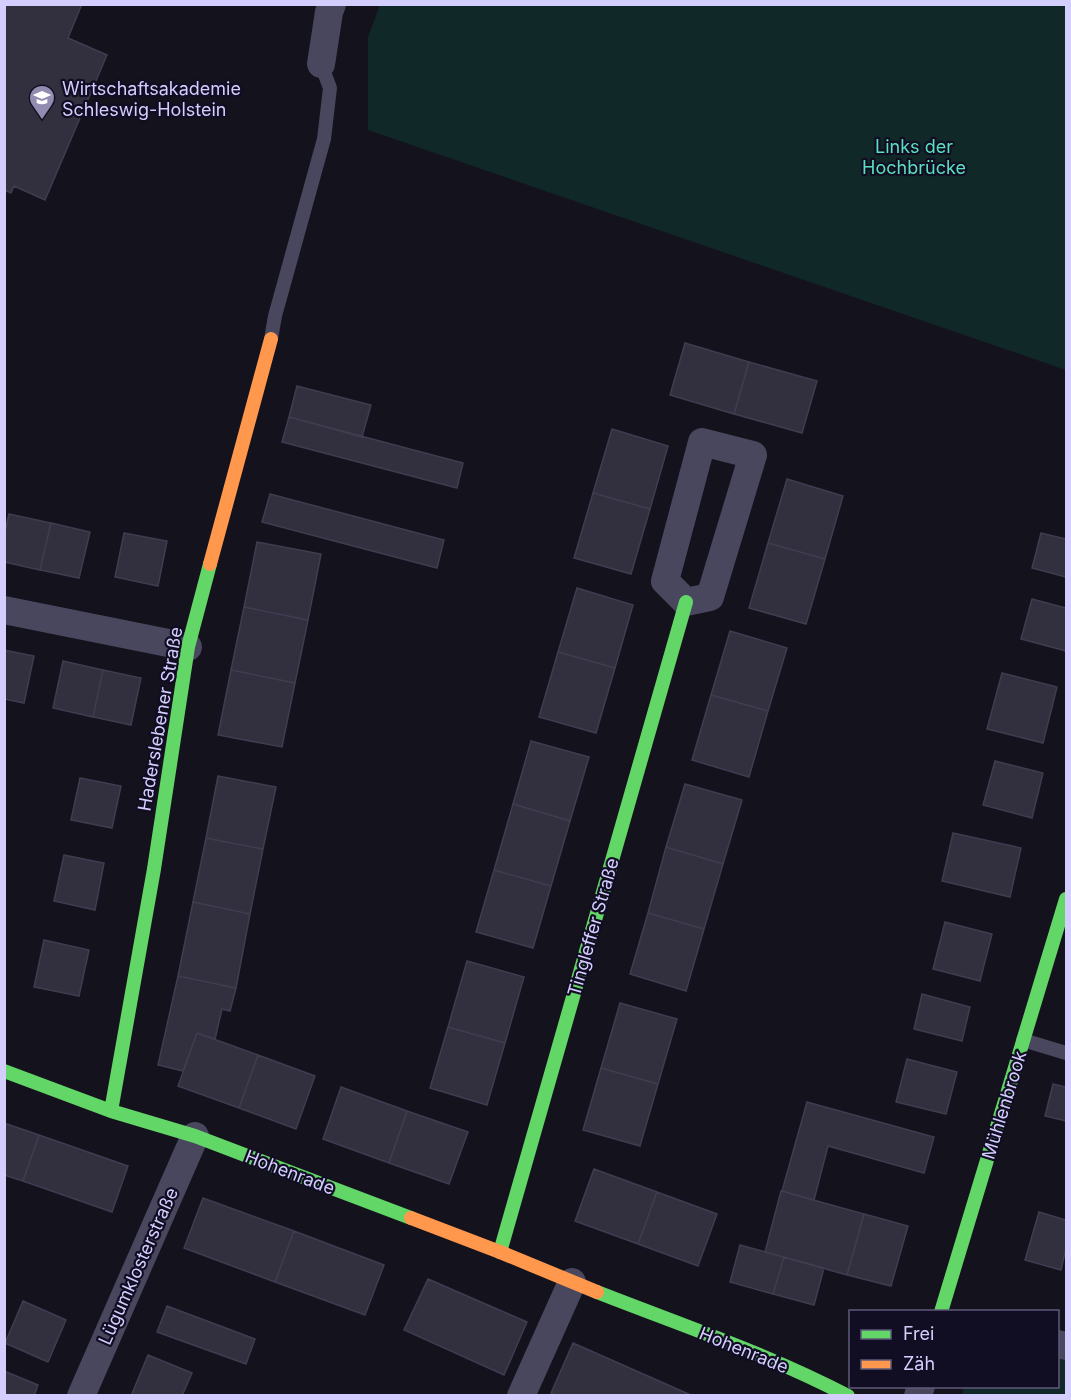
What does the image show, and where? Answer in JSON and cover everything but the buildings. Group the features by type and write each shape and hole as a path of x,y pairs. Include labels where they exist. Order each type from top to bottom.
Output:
{"street":[{"path":"321,64 332,4"},
{"name":"Haderslebener Straße","path":"111,1111 155,858 188,647 271,339"},
{"path":"702,442 753,455 710,597 686,602 665,581 702,442"},
{"name":"Tingleffer Straße","path":"500,1252 686,602"},
{"path":"4,610 188,647"},
{"name":"Mühlenbrook","path":"941,1310 1066,899"},
{"name":"Hohenrade","path":"4,1071 111,1111 195,1136 500,1252 748,1351 848,1395"},
{"name":"Lügumklosterstraße","path":"81,1395 195,1136"},
{"path":"521,1395 572,1282"}],"lane":[{"path":"271,339 275,316 324,139 330,88 321,64"},
{"path":"1023,1040 1066,1053"}],"green space":[{"name":"Links der Hochbrücke","path":"380,5 1066,5 1066,370 368,130 368,37"},
{"path":"1059,1351 1066,1354 1066,1395 962,1396 964,1388 1059,1388"}],"traffic: fast":[{"path":"111,1111 154,869 188,647 210,564"},
{"path":"500,1252 686,602"},
{"path":"942,1310 1066,899"},
{"path":"4,1071 111,1111 195,1136 411,1218"},
{"path":"597,1292 756,1353 848,1396"}],"traffic: slow":[{"path":"210,564 271,339"},
{"path":"411,1218 597,1292"}],"place":[{"name":"Wirtschaftsakademie Schleswig-Holstein","path":"42,121"}]}
